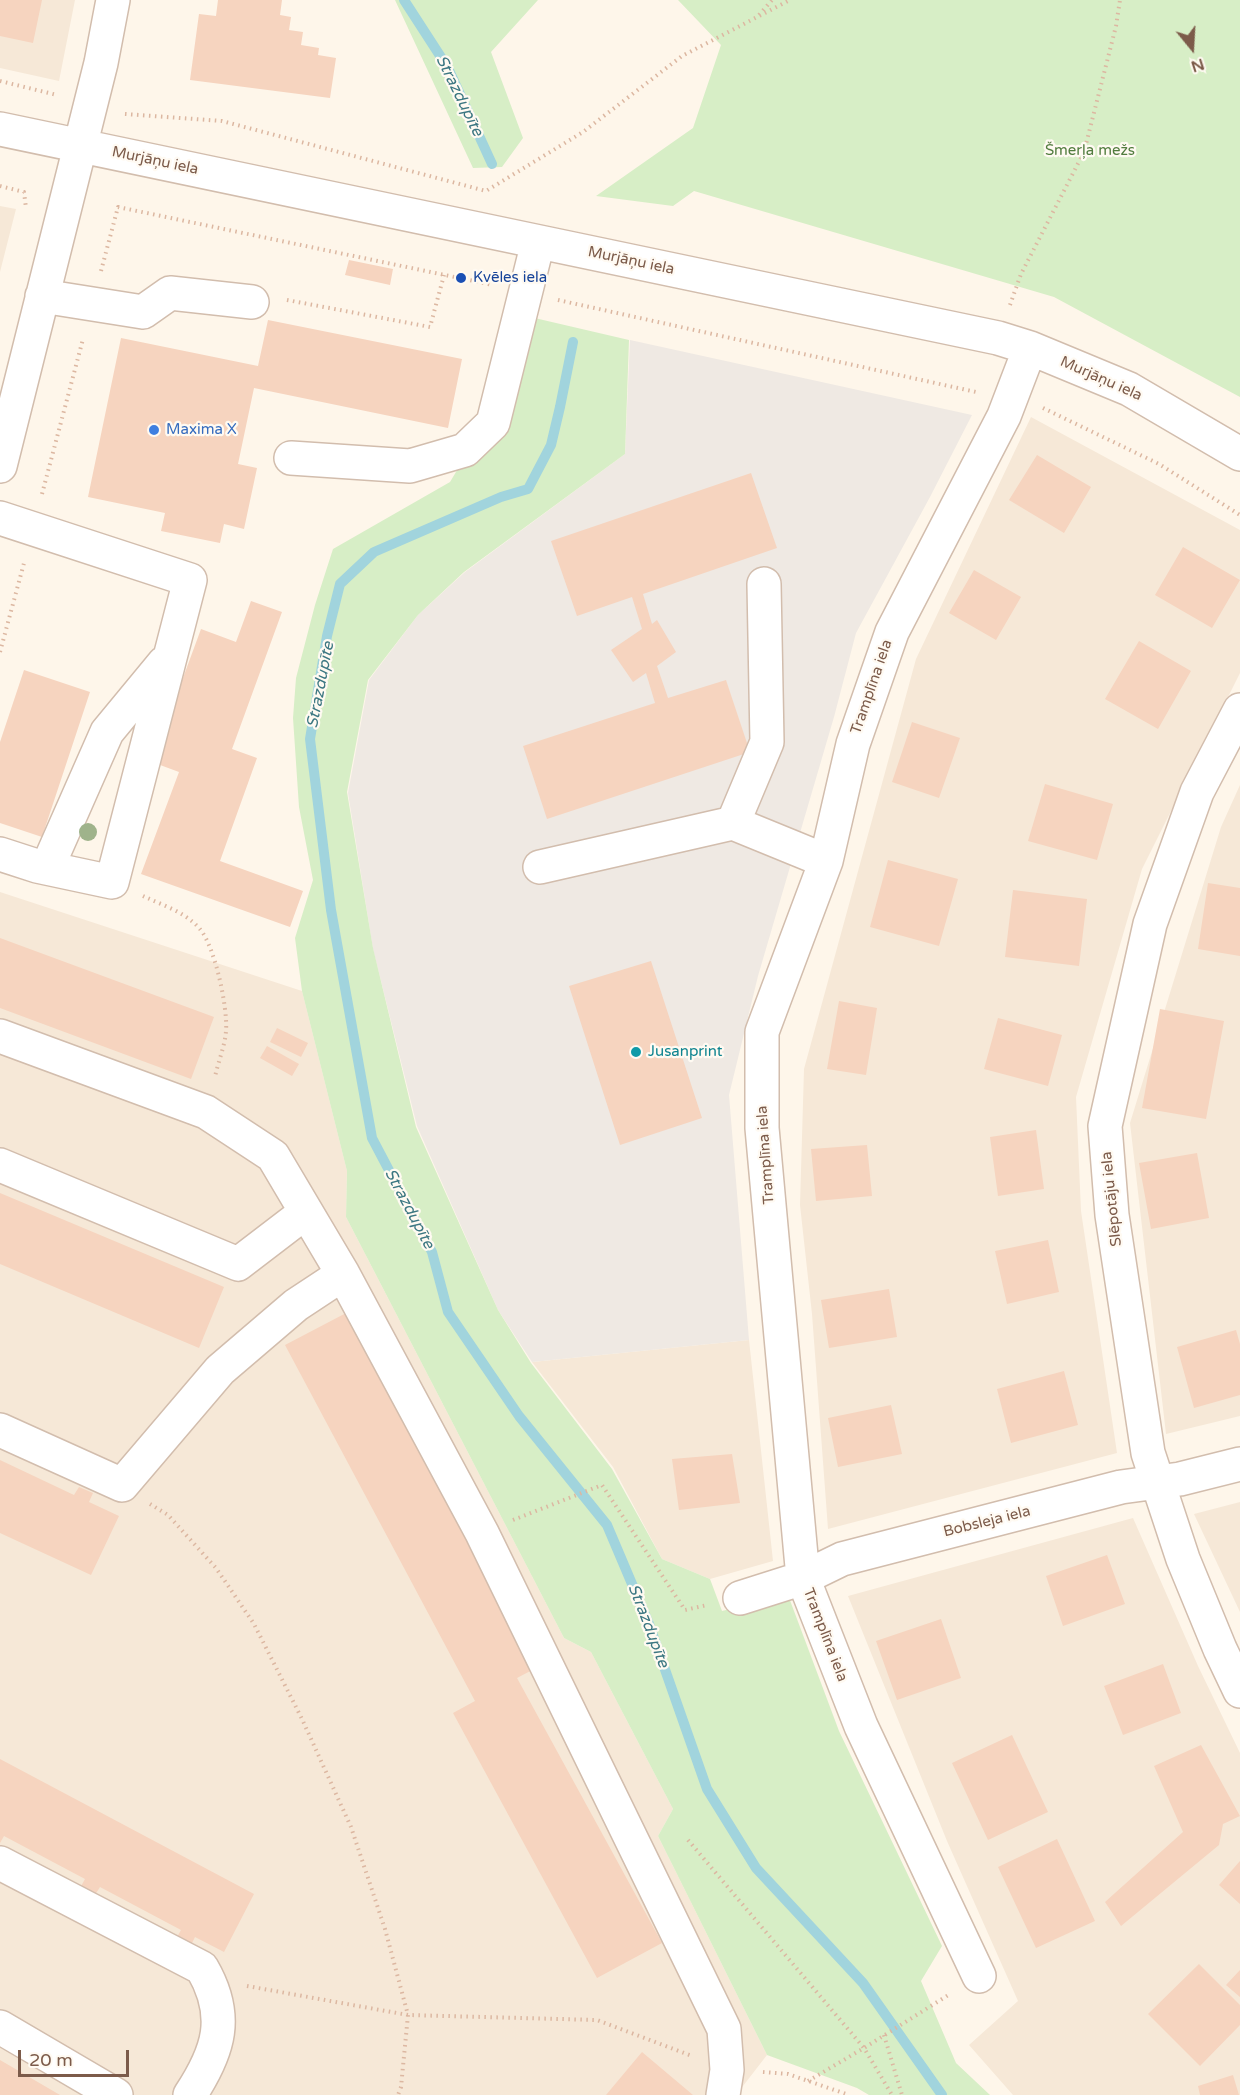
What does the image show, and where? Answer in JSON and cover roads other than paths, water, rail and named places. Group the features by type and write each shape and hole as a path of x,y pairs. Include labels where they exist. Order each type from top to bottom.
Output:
{"street":[{"path":"0,466 90,107 113,0"},
{"name":"Murjāņu iela","path":"0,129 998,339 1030,348 1129,389 1240,454"},
{"path":"291,458 410,466 465,450 493,423 538,242"},
{"path":"42,296 143,312 170,293 252,302"},
{"name":"Tramplīna iela","path":"979,1976 861,1726 803,1578 762,1128 762,1032 826,861 853,744 892,632 1014,394 1030,348"},
{"path":"0,518 190,580 112,882 47,868 0,854"},
{"path":"733,823 767,742 764,584"},
{"path":"47,868 107,732 171,655"},
{"name":"Slēpotāju iela","path":"1240,710 1197,792 1150,924 1105,1126 1112,1215 1148,1453 1183,1559 1240,1691"},
{"path":"540,867 733,823 826,861"},
{"path":"0,1036 206,1112 273,1156 343,1274 482,1533 724,2029 725,2082"},
{"path":"0,1165 238,1264 306,1212"},
{"path":"0,1430 122,1485 220,1370 296,1305 343,1274"},
{"name":"Bobsleja iela","path":"740,1598 803,1578 842,1558 1109,1490 1180,1479 1240,1464"},
{"path":"0,1863 202,1968 212,1984 220,2019 215,2046 204,2073 190,2095"},
{"path":"0,2027 116,2095"}],"waterway":[{"name":"Strazdupīte","path":"404,0 448,68 492,164"},
{"name":"Strazdupīte","path":"573,342 551,445 528,489 501,497 374,552 340,584 327,636 310,739 331,910 372,1138 432,1252 448,1312 519,1416 607,1525 649,1624 707,1789 756,1868 863,1983 942,2095"}],"place":[{"name":"Kvēles iela","path":"461,278"},
{"name":"Maxima X","path":"154,430"},
{"name":"Jusanprint","path":"636,1052"}],"park label":[{"name":"Šmerļa mežs","path":"1090,151"}]}
